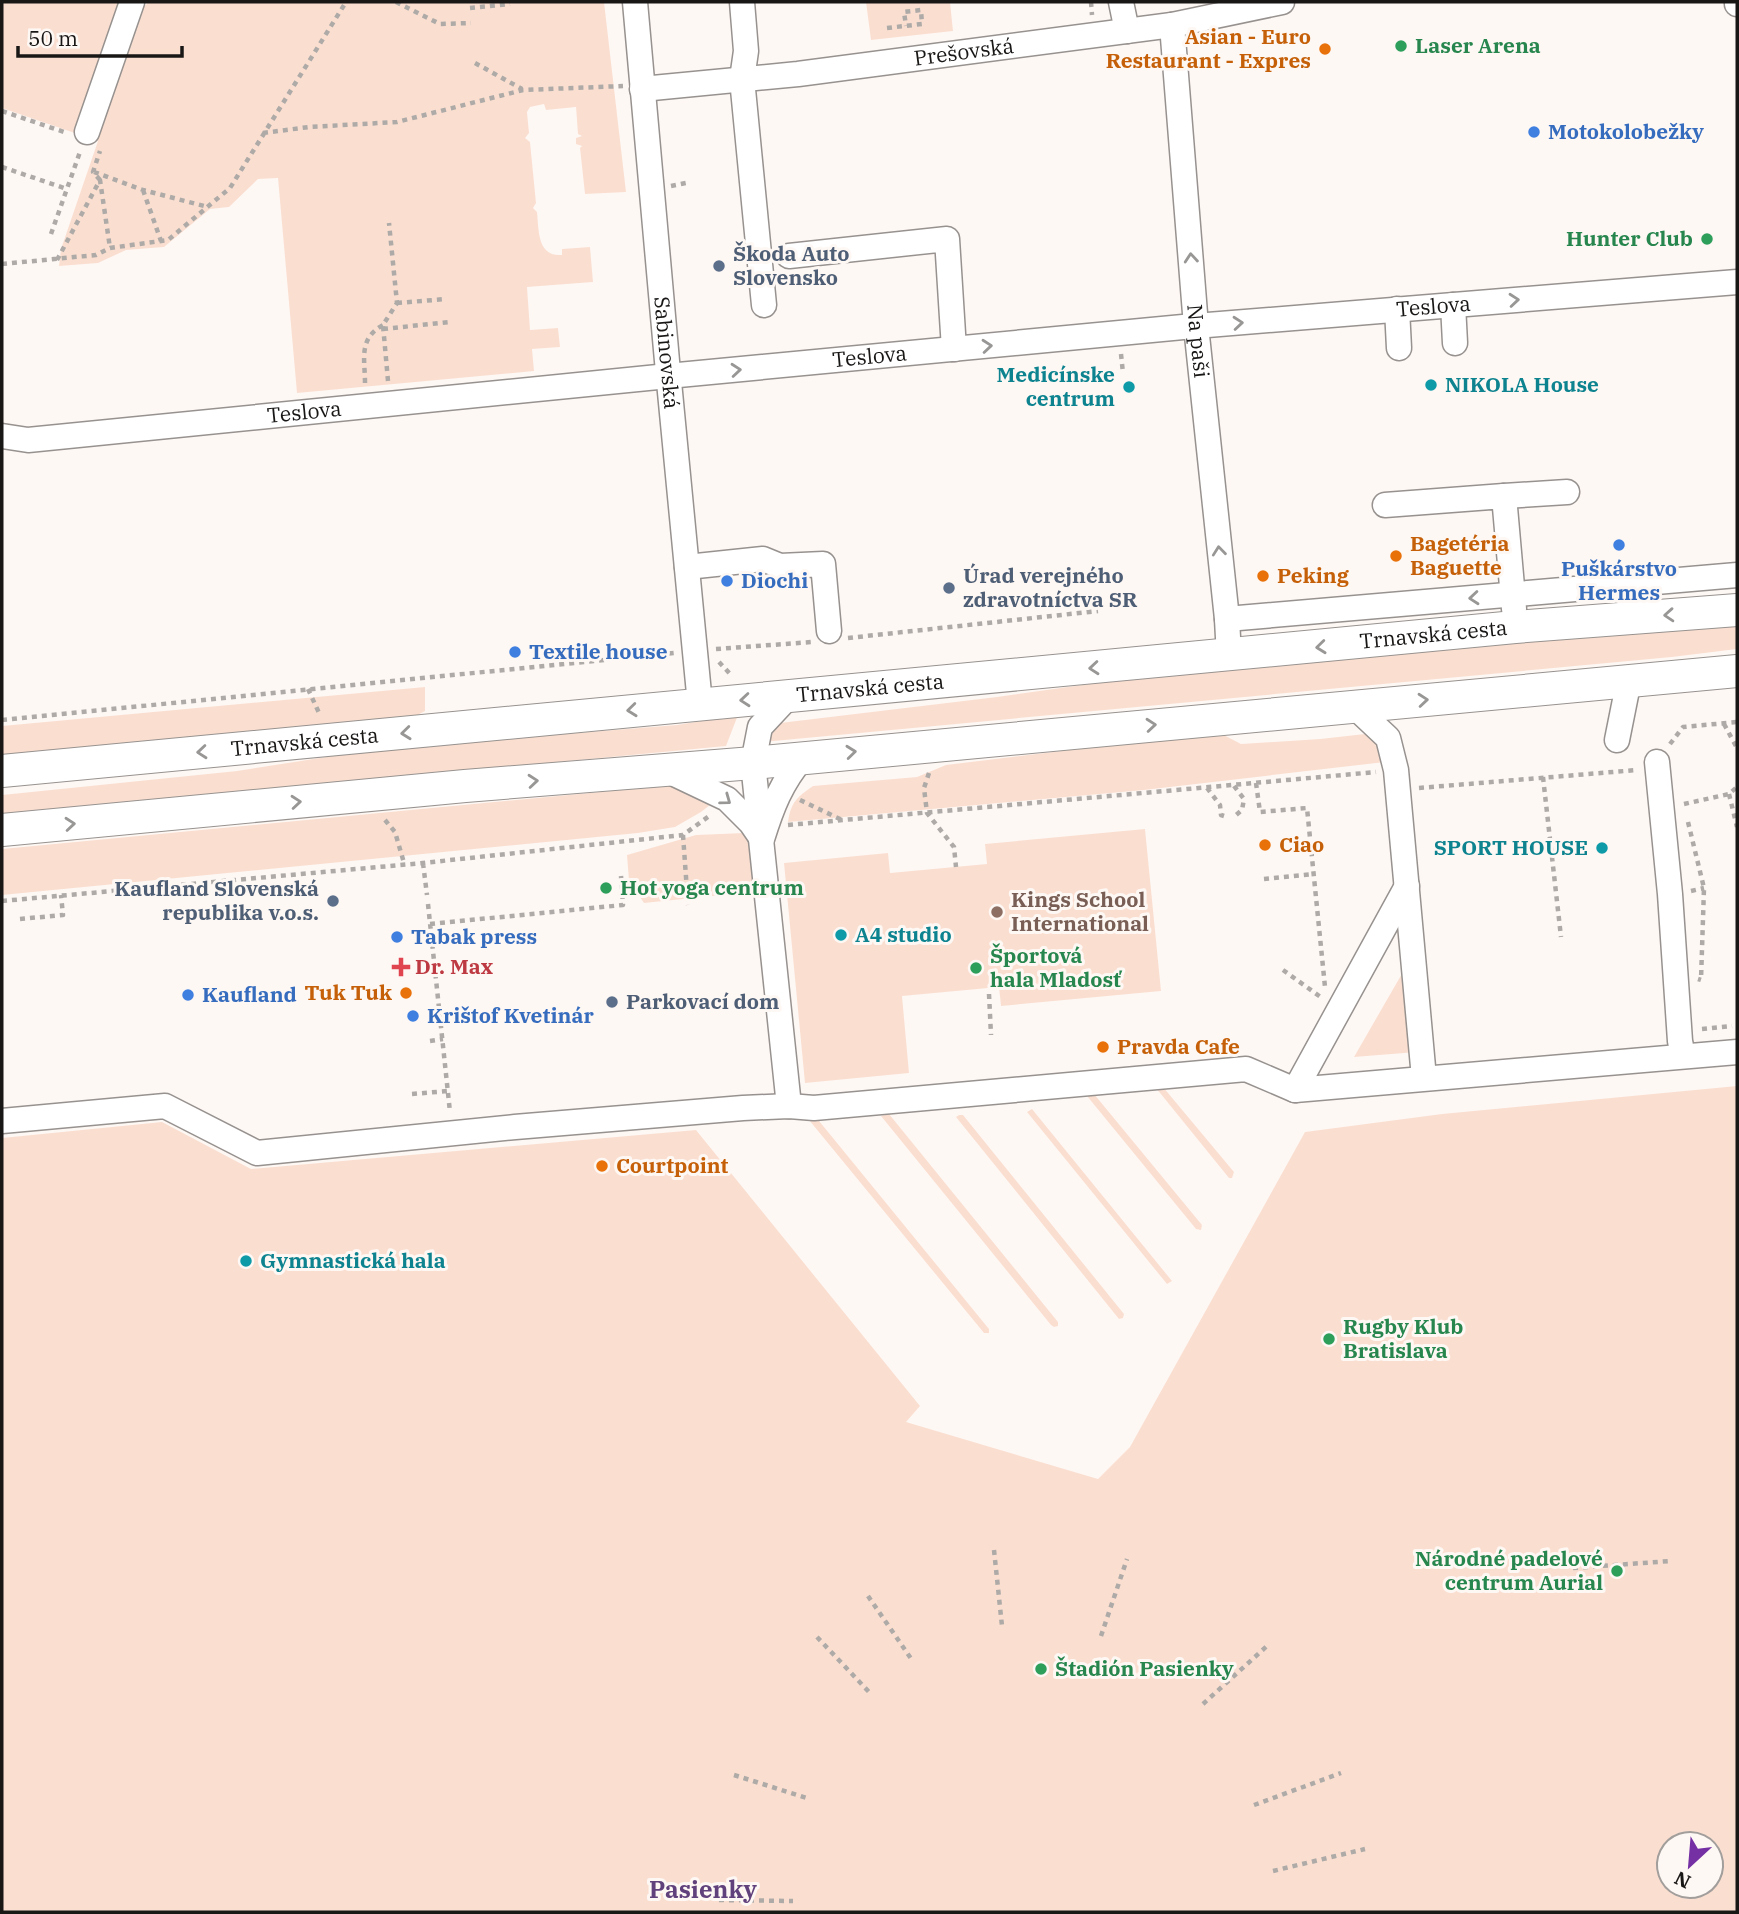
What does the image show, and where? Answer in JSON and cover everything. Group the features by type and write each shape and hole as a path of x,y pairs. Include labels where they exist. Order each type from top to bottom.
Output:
{"main road":[{"name":"Trnavská cesta","path":"2,771 1515,627 1737,610"},
{"path":"2,830 1737,671"}],"street":[{"path":"86,135 132,2"},
{"name":"Sabinovská","path":"635,2 633,87 668,376 687,567 705,650 700,704"},
{"path":"742,2 746,51 742,79 764,305"},
{"path":"1121,2 1127,31"},
{"name":"Prešovská","path":"633,87 849,67 1127,31 1172,25 1246,6 1282,2"},
{"name":"Na paši","path":"1172,25 1196,326 1227,619 1228,656"},
{"path":"789,256 947,239 954,349"},
{"name":"Teslova","path":"2,436 28,440 1196,326 1737,282"},
{"path":"1452,305 1455,343"},
{"path":"1396,309 1399,348"},
{"path":"1385,505 1567,492"},
{"path":"1504,496 1515,627"},
{"path":"687,567 763,559 780,566 823,564 830,637"},
{"path":"1227,619 1737,575"},
{"path":"1617,740 1629,680"},
{"path":"789,696 760,727 753,763 771,833 789,1106"},
{"path":"1356,707 1388,738 1402,780 1407,886 1424,1078"},
{"path":"771,833 779,791 789,773 803,757"},
{"path":"1649,766 1670,894 1683,1056"},
{"path":"665,770 727,799 751,823 771,833"},
{"path":"1295,1090 1407,886"},
{"path":"2,1121 165,1105 257,1153 514,1127 743,1108 827,1107 1245,1069 1295,1090 1737,1052"}],"path":[{"path":"2,264 57,260 96,254 110,248 169,240 230,188 346,2"},
{"path":"396,2 440,24 471,23"},
{"path":"470,8 510,4"},
{"path":"887,28 906,26 922,24 921,10 904,12 906,26"},
{"path":"475,63 523,90"},
{"path":"263,133 309,127 397,122 523,90 633,87"},
{"path":"2,111 86,135 51,233"},
{"path":"2,167 66,189"},
{"path":"93,172 143,190 208,207"},
{"path":"57,260 100,180 110,248"},
{"path":"143,190 161,241"},
{"path":"388,389 383,327 397,303 390,223"},
{"path":"397,303 446,299"},
{"path":"366,391 364,345 373,331 383,327 449,322"},
{"path":"1121,353 1123,373"},
{"path":"705,650 1098,611"},
{"path":"705,650 730,676 740,678"},
{"path":"2,720 663,654"},
{"path":"1683,727 1737,722"},
{"path":"1724,723 1737,748"},
{"path":"771,833 843,820 1256,783 1543,777 1649,766"},
{"path":"1543,777 1561,937"},
{"path":"1256,783 1260,812 1307,808 1326,1001 1283,970"},
{"path":"1233,785 1244,799 1242,810 1235,816"},
{"path":"1676,806 1729,794 1737,787"},
{"path":"1206,788 1220,805 1221,815 1224,817"},
{"path":"1729,794 1737,827"},
{"path":"791,796 843,820"},
{"path":"1683,804 1704,888 1701,980 1693,979"},
{"path":"2,901 423,863 683,835 720,807"},
{"path":"928,813 954,847 956,867"},
{"path":"683,835 688,905"},
{"path":"423,863 427,895"},
{"path":"1264,879 1314,874"},
{"path":"430,924 624,905 621,876"},
{"path":"20,919 63,915 61,895"},
{"path":"428,904 451,1116"},
{"path":"989,994 991,1035"},
{"path":"430,1041 443,1039"},
{"path":"412,1094 448,1091"},
{"path":"994,1550 1002,1626"},
{"path":"1101,1636 1127,1559"},
{"path":"1573,1568 1671,1561"},
{"path":"868,1596 912,1660"},
{"path":"817,1637 870,1693"},
{"path":"1203,1704 1267,1646"},
{"path":"1254,1805 1341,1773"},
{"path":"734,1775 807,1798"},
{"path":"1273,1871 1365,1849"},
{"path":"719,1900 793,1901"}],"shaded area":[{"path":"2,2 136,2 146,5 148,2 604,2 626,192 585,194 580,148 582,146 576,144 576,138 582,136 578,134 576,107 546,110 544,104 530,107 527,112 529,133 525,138 530,142 536,203 533,208 537,212 541,241 548,252 562,255 562,249 590,247 593,282 527,287 530,330 558,328 560,347 532,349 534,371 297,393 278,178 258,179 229,207 210,209 164,247 126,250 98,263 59,266 61,249 98,141 2,108"},
{"path":"866,2 950,2 953,31 871,40"},
{"path":"1737,620 1737,649 763,742 780,723 1175,672"},
{"path":"425,687 425,711 407,721 2,761 2,726"},
{"path":"738,715 726,746 2,815 2,795 237,771 377,749 677,725"},
{"path":"1218,732 1241,744 1365,734 1380,743 1385,762 1144,790 788,822 796,801 813,786 917,777 946,765"},
{"path":"684,784 719,798 675,827 638,833 2,895 2,849"},
{"name":"Športová hala Mladosť","path":"1145,829 1161,991 1001,1006 999,987 902,996 909,1073 805,1083 784,863 888,853 890,873 987,864 985,844"},
{"path":"744,833 755,842 758,884 742,893 644,903 629,881 627,855 696,835"},
{"path":"1407,965 1417,1052 1354,1057"},
{"path":"1737,1086 1737,1912 2,1912 2,1138 162,1122 251,1169 696,1130 920,1406 906,1422 1098,1479 1130,1447 1305,1132 1442,1114"},
{"path":"1163,1087 1234,1172 1232,1178 1229,1178 1156,1088"},
{"path":"1094,1094 1202,1225 1201,1230 1196,1229 1087,1096"},
{"path":"1032,1109 1172,1281 1167,1284 1027,1112"},
{"path":"889,1114 1058,1322 1058,1326 1051,1325 881,1116"},
{"path":"963,1115 1124,1314 1123,1318 1119,1319 956,1117"},
{"path":"815,1116 989,1329 989,1333 984,1333 809,1120"}],"place":[{"name":"Laser Arena","path":"1401,46"},
{"name":"Asian - Euro Restaurant - Expres","path":"1325,49"},
{"name":"Motokolobežky","path":"1534,132"},
{"name":"Hunter Club","path":"1707,239"},
{"name":"Škoda Auto Slovensko","path":"719,266"},
{"name":"NIKOLA House","path":"1431,385"},
{"name":"Medicínske centrum","path":"1129,387"},
{"name":"Puškárstvo Hermes","path":"1619,545"},
{"name":"Bagetéria Baguette","path":"1396,556"},
{"name":"Peking","path":"1263,576"},
{"name":"Diochi","path":"727,581"},
{"name":"Úrad verejného zdravotníctva SR","path":"949,588"},
{"name":"Textile house","path":"515,652"},
{"name":"Ciao","path":"1265,845"},
{"name":"SPORT HOUSE","path":"1602,848"},
{"name":"Hot yoga centrum","path":"606,888"},
{"name":"Kaufland Slovenská republika v.o.s.","path":"333,901"},
{"name":"Kings School International","path":"997,912"},
{"name":"A4 studio","path":"841,935"},
{"name":"Tabak press","path":"397,937"},
{"name":"Dr. Max","path":"401,967"},
{"name":"Športová hala Mladosť","path":"976,968"},
{"name":"Tuk Tuk","path":"406,993"},
{"name":"Kaufland","path":"188,995"},
{"name":"Parkovací dom","path":"612,1002"},
{"name":"Krištof Kvetinár","path":"413,1016"},
{"name":"Pravda Cafe","path":"1103,1047"},
{"name":"Courtpoint","path":"602,1166"},
{"name":"Gymnastická hala","path":"246,1261"},
{"name":"Rugby Klub Bratislava","path":"1329,1339"},
{"name":"Národné padelové centrum Aurial","path":"1617,1571"},
{"name":"Štadión Pasienky","path":"1041,1669"}],"district":[{"name":"Pasienky","path":"703,1890"}]}
